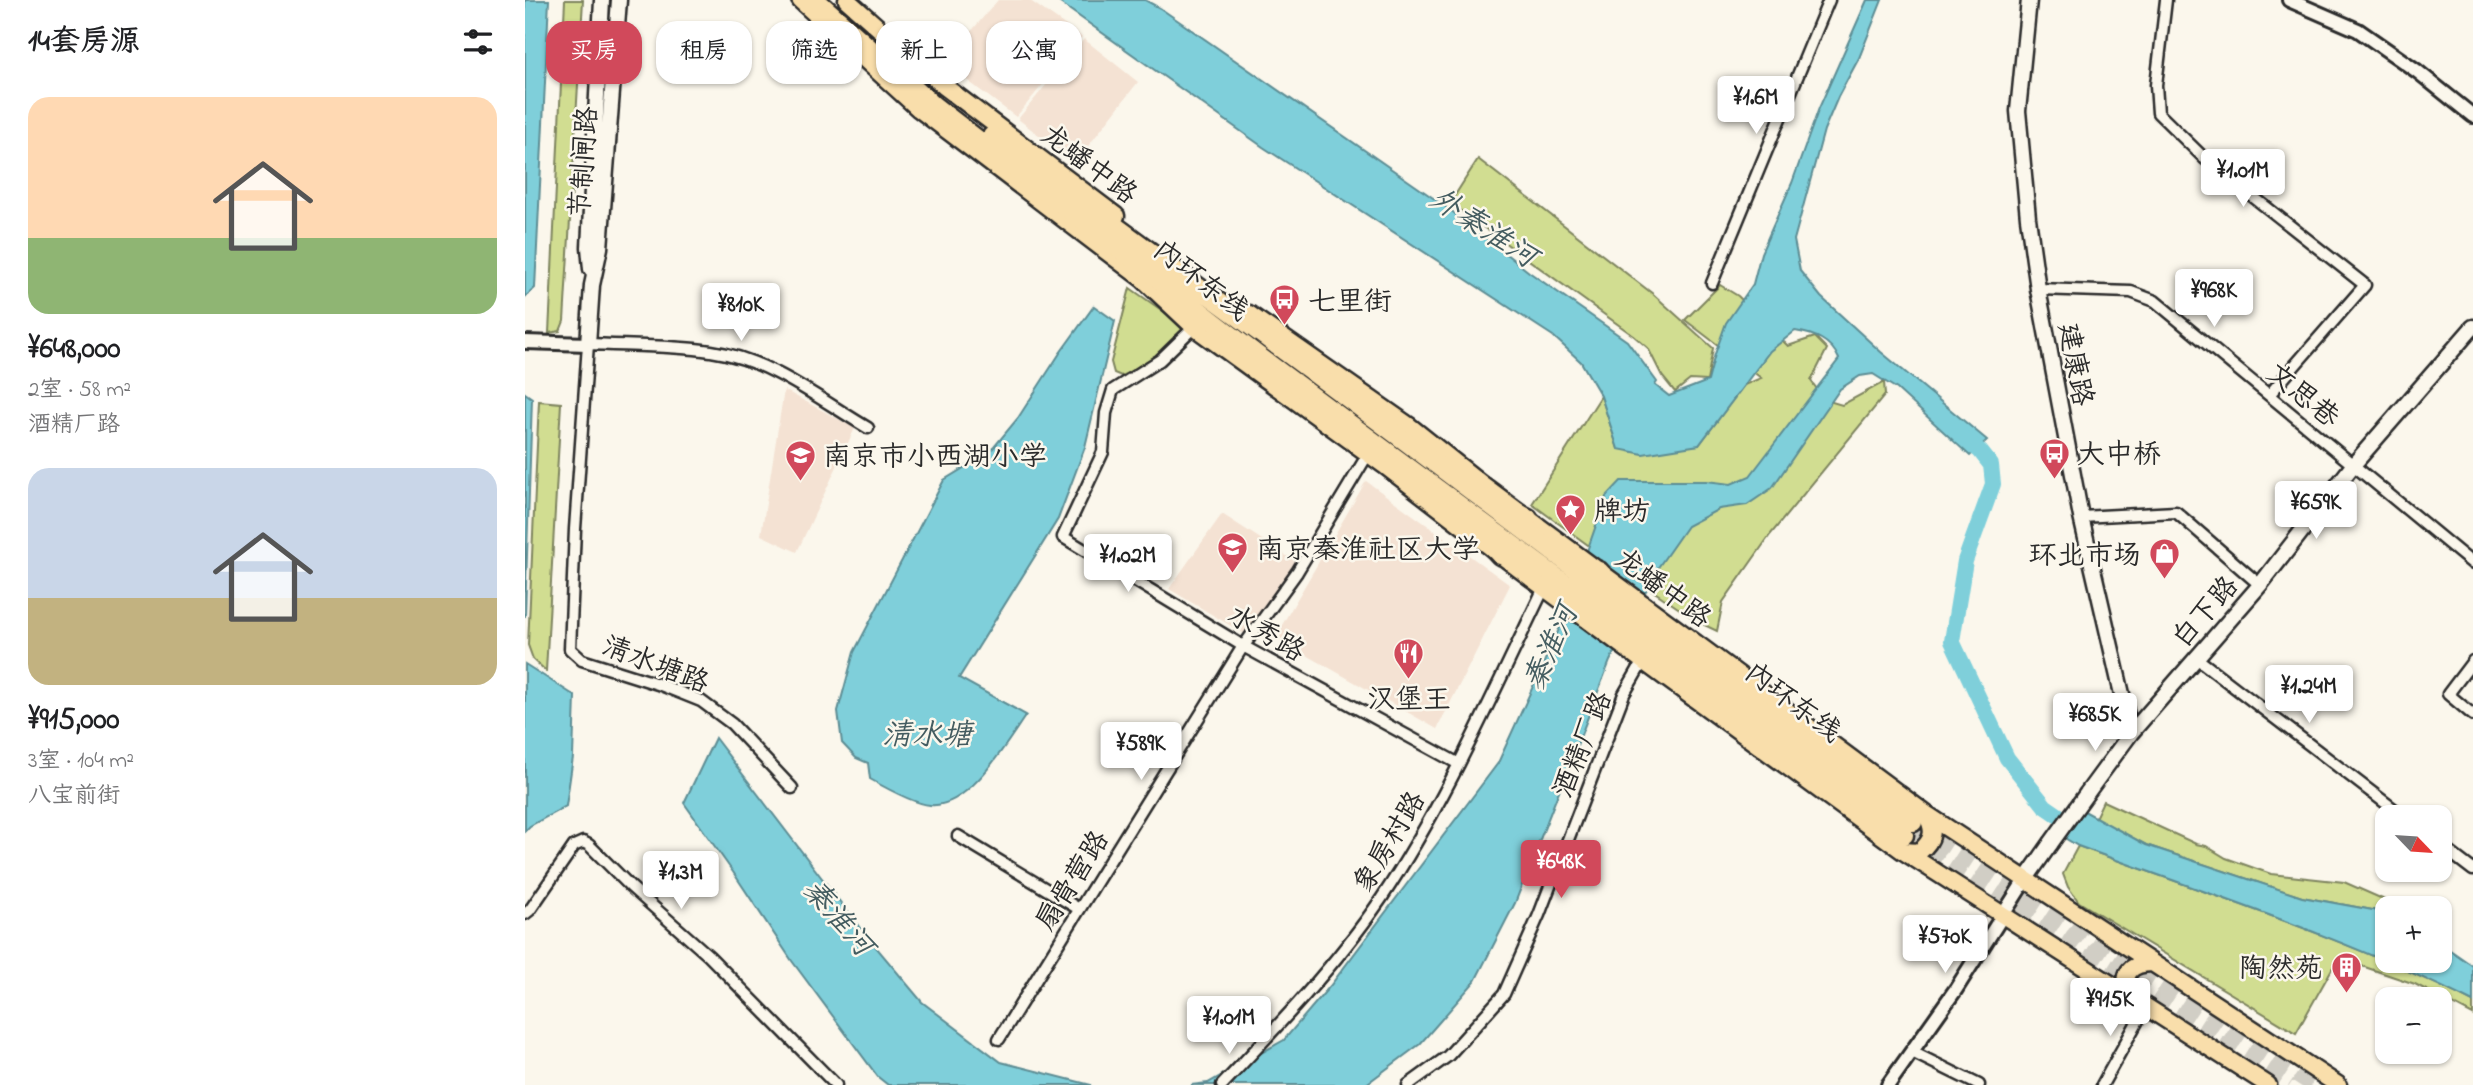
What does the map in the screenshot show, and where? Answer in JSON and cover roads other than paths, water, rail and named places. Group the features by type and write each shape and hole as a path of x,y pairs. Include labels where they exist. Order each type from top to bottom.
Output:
{"highway":[{"name":"内环东线","path":"817,0 934,106 1303,389 1450,488 1911,831"},
{"name":"内环东线","path":"833,0 943,100 1318,376 1450,488"},
{"path":"1450,488 1528,518"},
{"path":"1450,488 1500,555"},
{"path":"1599,571 1639,629"},
{"path":"1575,611 1639,629"}],"main road":[{"name":"节制闸路","path":"592,285 589,247 602,0"},
{"name":"节制闸路","path":"588,344 592,285 600,248 619,0"},
{"name":"龙蟠中路","path":"800,0 919,109 1144,280 1194,327 1368,454 1544,588 1599,571"},
{"name":"龙蟠中路","path":"847,0 966,102 1260,322 1408,425 1528,518 1571,578 1575,611"},
{"name":"建康路","path":"2029,0 2018,111 2028,218 2038,289 2081,517 2131,733"},
{"name":"白下路","path":"2131,733 2260,585 2354,464 2473,327"},
{"path":"1639,629 1643,662 1911,831 2025,880 2338,1085"},
{"path":"2025,880 2131,733"},
{"path":"1911,831 2002,915 2268,1085"},
{"path":"2130,996 2126,975 2140,964 2153,963"}],"street":[{"path":"1712,283 1829,0"},
{"path":"2167,0 2156,85 2158,113 2204,158 2365,285 2269,395"},
{"path":"2289,0 2358,30 2417,71 2473,116"},
{"name":"文思巷","path":"2038,289 2131,292 2155,301 2473,564"},
{"name":"水秀路","path":"1194,327 1160,360 1113,390 1106,413 1103,452 1063,537 1244,646 1459,764"},
{"path":"525,342 712,351 776,372 868,428"},
{"name":"清水塘路","path":"588,344 575,530 571,649 582,660 701,701 732,724 792,788"},
{"name":"扇骨营路","path":"999,1039 1244,646 1297,572 1368,454"},
{"path":"2081,517 2176,512 2260,585"},
{"name":"象房村路","path":"1222,1085 1346,947 1388,887 1459,764 1544,588"},
{"path":"2195,657 2389,805"},
{"path":"2473,661 2448,694 2473,715"},
{"name":"酒精厂路","path":"1408,1085 1423,1080 1504,993 1539,915 1624,694 1643,662"},
{"path":"958,836 1079,909"},
{"path":"525,914 530,911 574,846 583,842 589,845 631,887 709,956 836,1085"},
{"path":"2452,854 2473,870"},
{"path":"1888,1085 1956,989 2025,880"},
{"path":"2102,1085 2146,1006"},
{"path":"1912,1052 1979,1085"}],"water":[{"path":"525,0 549,0 535,288 525,297"},
{"path":"1056,0 1145,0 1160,8 1449,209 1529,272 1627,341 1657,382 1655,385 1669,396 1708,381 1726,323 1753,284 1761,253 1792,183 1819,108 1867,0 1882,0 1859,58 1824,130 1794,240 1800,271 1821,297 1881,352 1987,440 1970,456 1897,389 1873,374 1860,376 1840,389 1772,488 1747,505 1719,509 1687,526 1657,569 1610,661 1515,903 1475,981 1420,1044 1365,1085 1191,1085 1208,1083 1284,1040 1330,986 1498,763 1561,625 1606,497 1621,481 1706,481 1731,484 1750,476 1839,359 1836,352 1821,339 1795,331 1770,351 1699,445 1643,454 1618,449 1601,396 1581,362 1553,336 1263,147"},
{"name":"清水塘","path":"1094,306 1115,321 1085,447 1058,519 959,678 1026,715 986,772 973,785 945,803 930,805 916,802 870,779 868,763 856,758 842,743 838,711 854,652 944,480 990,452 1018,418"},
{"path":"525,393 532,398 525,617"},
{"path":"525,664 575,696 573,757 566,806 525,831"},
{"name":"秦淮河","path":"715,738 860,928 922,1002 1001,1062 1091,1085 888,1085 878,1077 792,961 684,803"},
{"path":"2077,807 2146,845 2302,897 2375,910 2375,957 2328,937 2078,846 2058,834"},
{"path":"2452,951 2473,966 2473,1002 2452,992 2452,987 2442,987 2411,973 2452,973"}],"waterway":[{"path":"1961,436 1980,451 1991,465 1993,484 1965,561 1952,641 2007,758 2045,806 2077,828"}],"tunnel":[{"path":"1913,822 2315,1085"},
{"path":"1904,835 2290,1085"}],"place":[{"name":"七里街","path":"1285,327"},
{"name":"大中桥","path":"2054,480"},
{"name":"南京市小西湖小学","path":"800,482"},
{"name":"牌坊","path":"1571,537"},
{"name":"南京秦淮社区大学","path":"1233,575"},
{"name":"环北市场","path":"2164,581"},
{"name":"汉堡王","path":"1409,681"},
{"name":"陶然苑","path":"2346,994"}],"water label":[{"name":"外秦淮河","path":"1484,227"}]}
